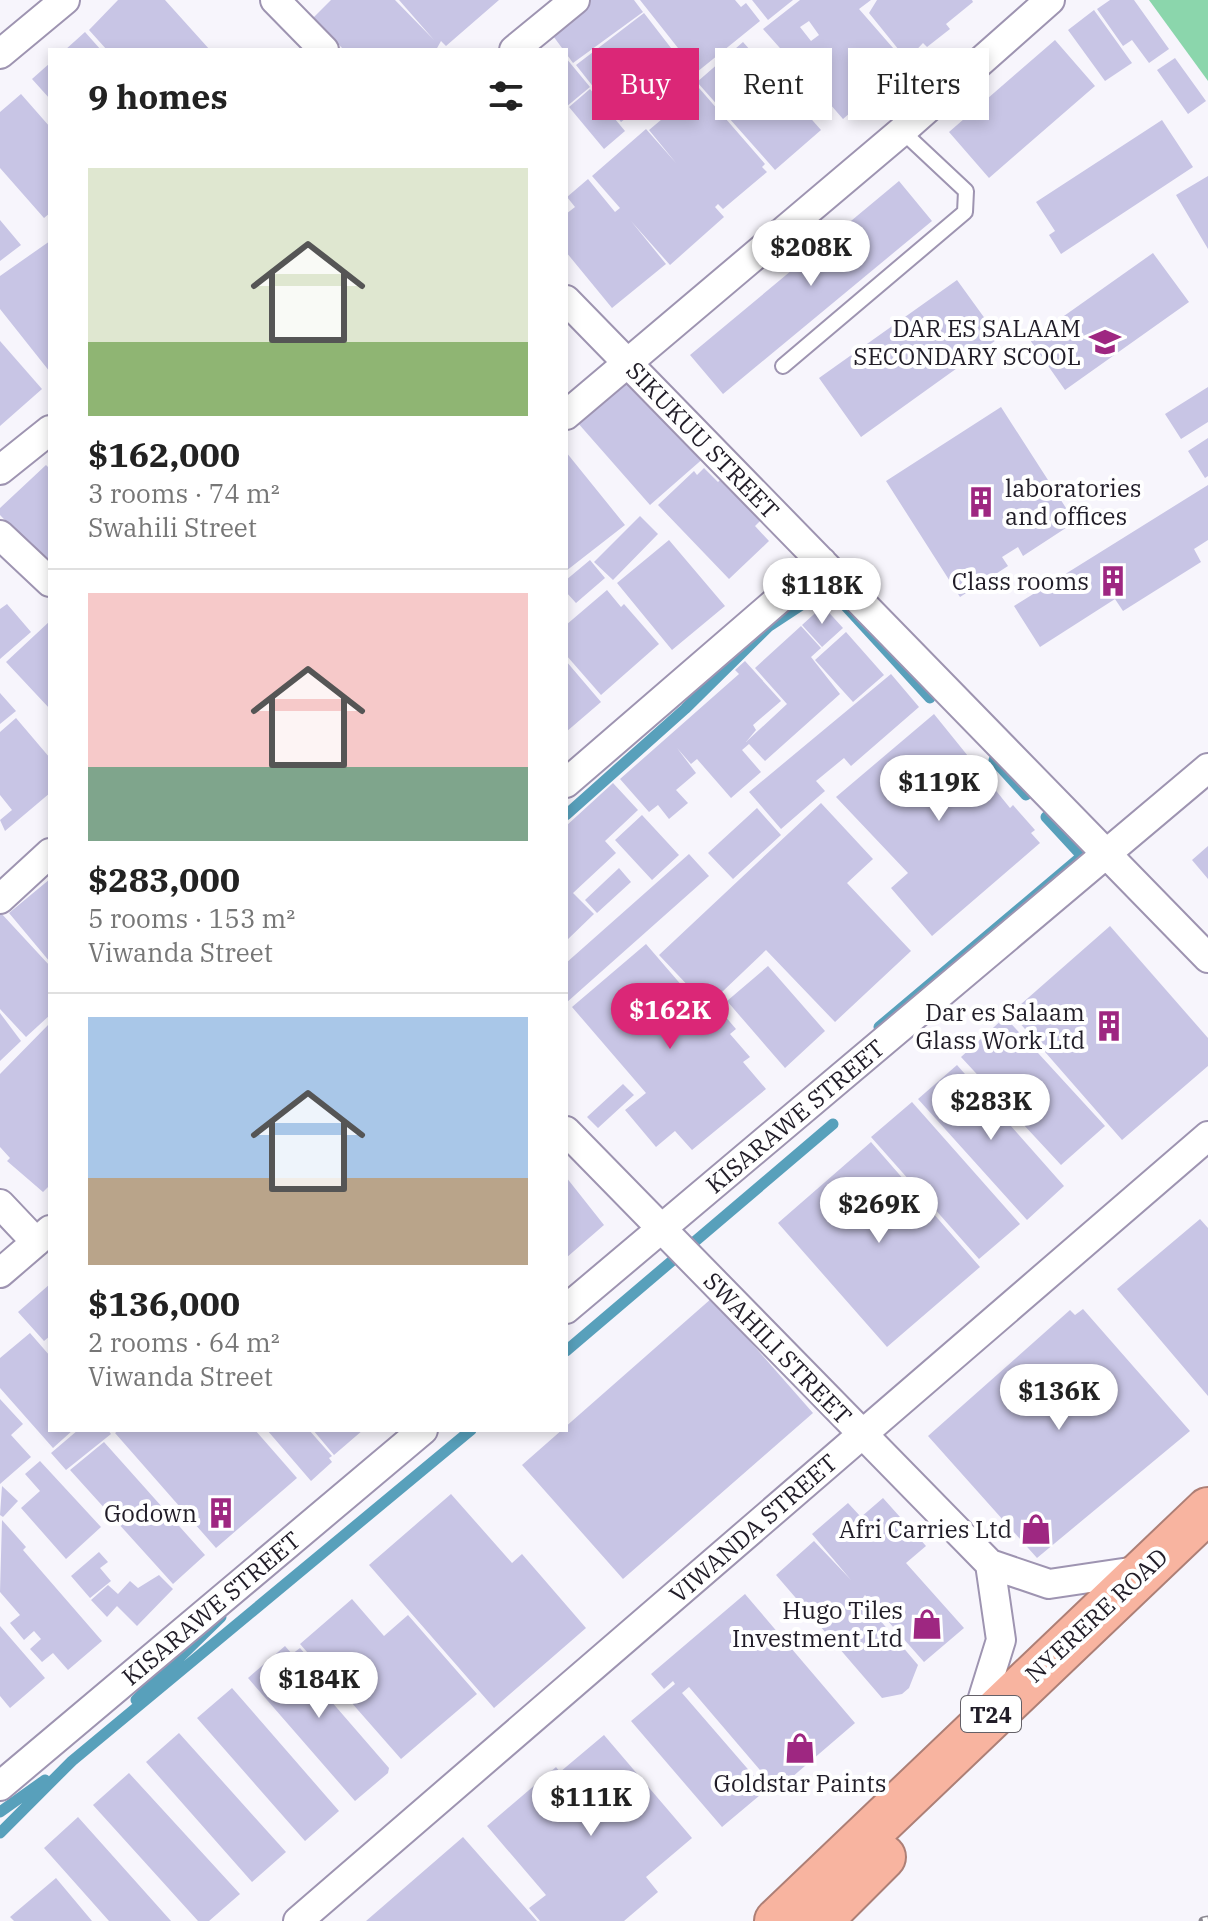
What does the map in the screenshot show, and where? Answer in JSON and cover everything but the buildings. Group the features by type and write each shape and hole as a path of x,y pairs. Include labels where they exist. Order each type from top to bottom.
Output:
{"highway":[{"name":"NYERERE ROAD","path":"777,1921 1208,1510"},
{"name":"NYERERE ROAD","path":"819,1921 914,1825 1208,1552"}],"street":[{"path":"0,54 65,0"},
{"path":"275,0 322,48"},
{"path":"516,48 575,0"},
{"path":"568,413 902,131 1050,0"},
{"name":"SIKUKUU STREET","path":"568,302 1208,958"},
{"path":"0,470 48,432"},
{"path":"0,535 48,580"},
{"path":"568,781 822,562"},
{"name":"KISARAWE STREET","path":"568,1307 1208,768"},
{"path":"0,899 48,855"},
{"name":"SWAHILI STREET","path":"568,1133 990,1564 1049,1584 1143,1570"},
{"name":"VIWANDA STREET","path":"298,1921 1208,1136"},
{"path":"0,1204 43,1236 0,1273"},
{"name":"KISARAWE STREET","path":"0,1786 421,1432"},
{"path":"972,1732 1001,1640 990,1564"}],"lane":[{"path":"783,366 965,212 966,191 902,131"}],"green space":[{"path":"1149,0 1208,0 1208,81"}],"waterway":[{"path":"568,813 685,709 768,627 806,602 841,601 930,698"},
{"path":"994,760 1026,795"},
{"path":"879,1027 1082,856 1046,817"},
{"path":"568,1349 833,1124"},
{"path":"0,1833 72,1761 469,1432"},
{"path":"136,1700 221,1617"},
{"path":"0,1812 45,1780"}],"railway":[{"path":"1203,1921 1208,1920"}],"place":[{"name":"DAR ES SALAAM SECONDARY SCOOL","path":"1105,342"},
{"name":"laboratories and offices","path":"981,502"},
{"name":"Class rooms","path":"1113,581"},
{"name":"Dar es Salaam Glass Work Ltd","path":"1109,1026"},
{"name":"Godown","path":"221,1513"},
{"name":"Afri Carries Ltd","path":"1036,1529"},
{"name":"Hugo Tiles Investment Ltd","path":"927,1624"},
{"name":"Goldstar Paints","path":"800,1748"}]}
